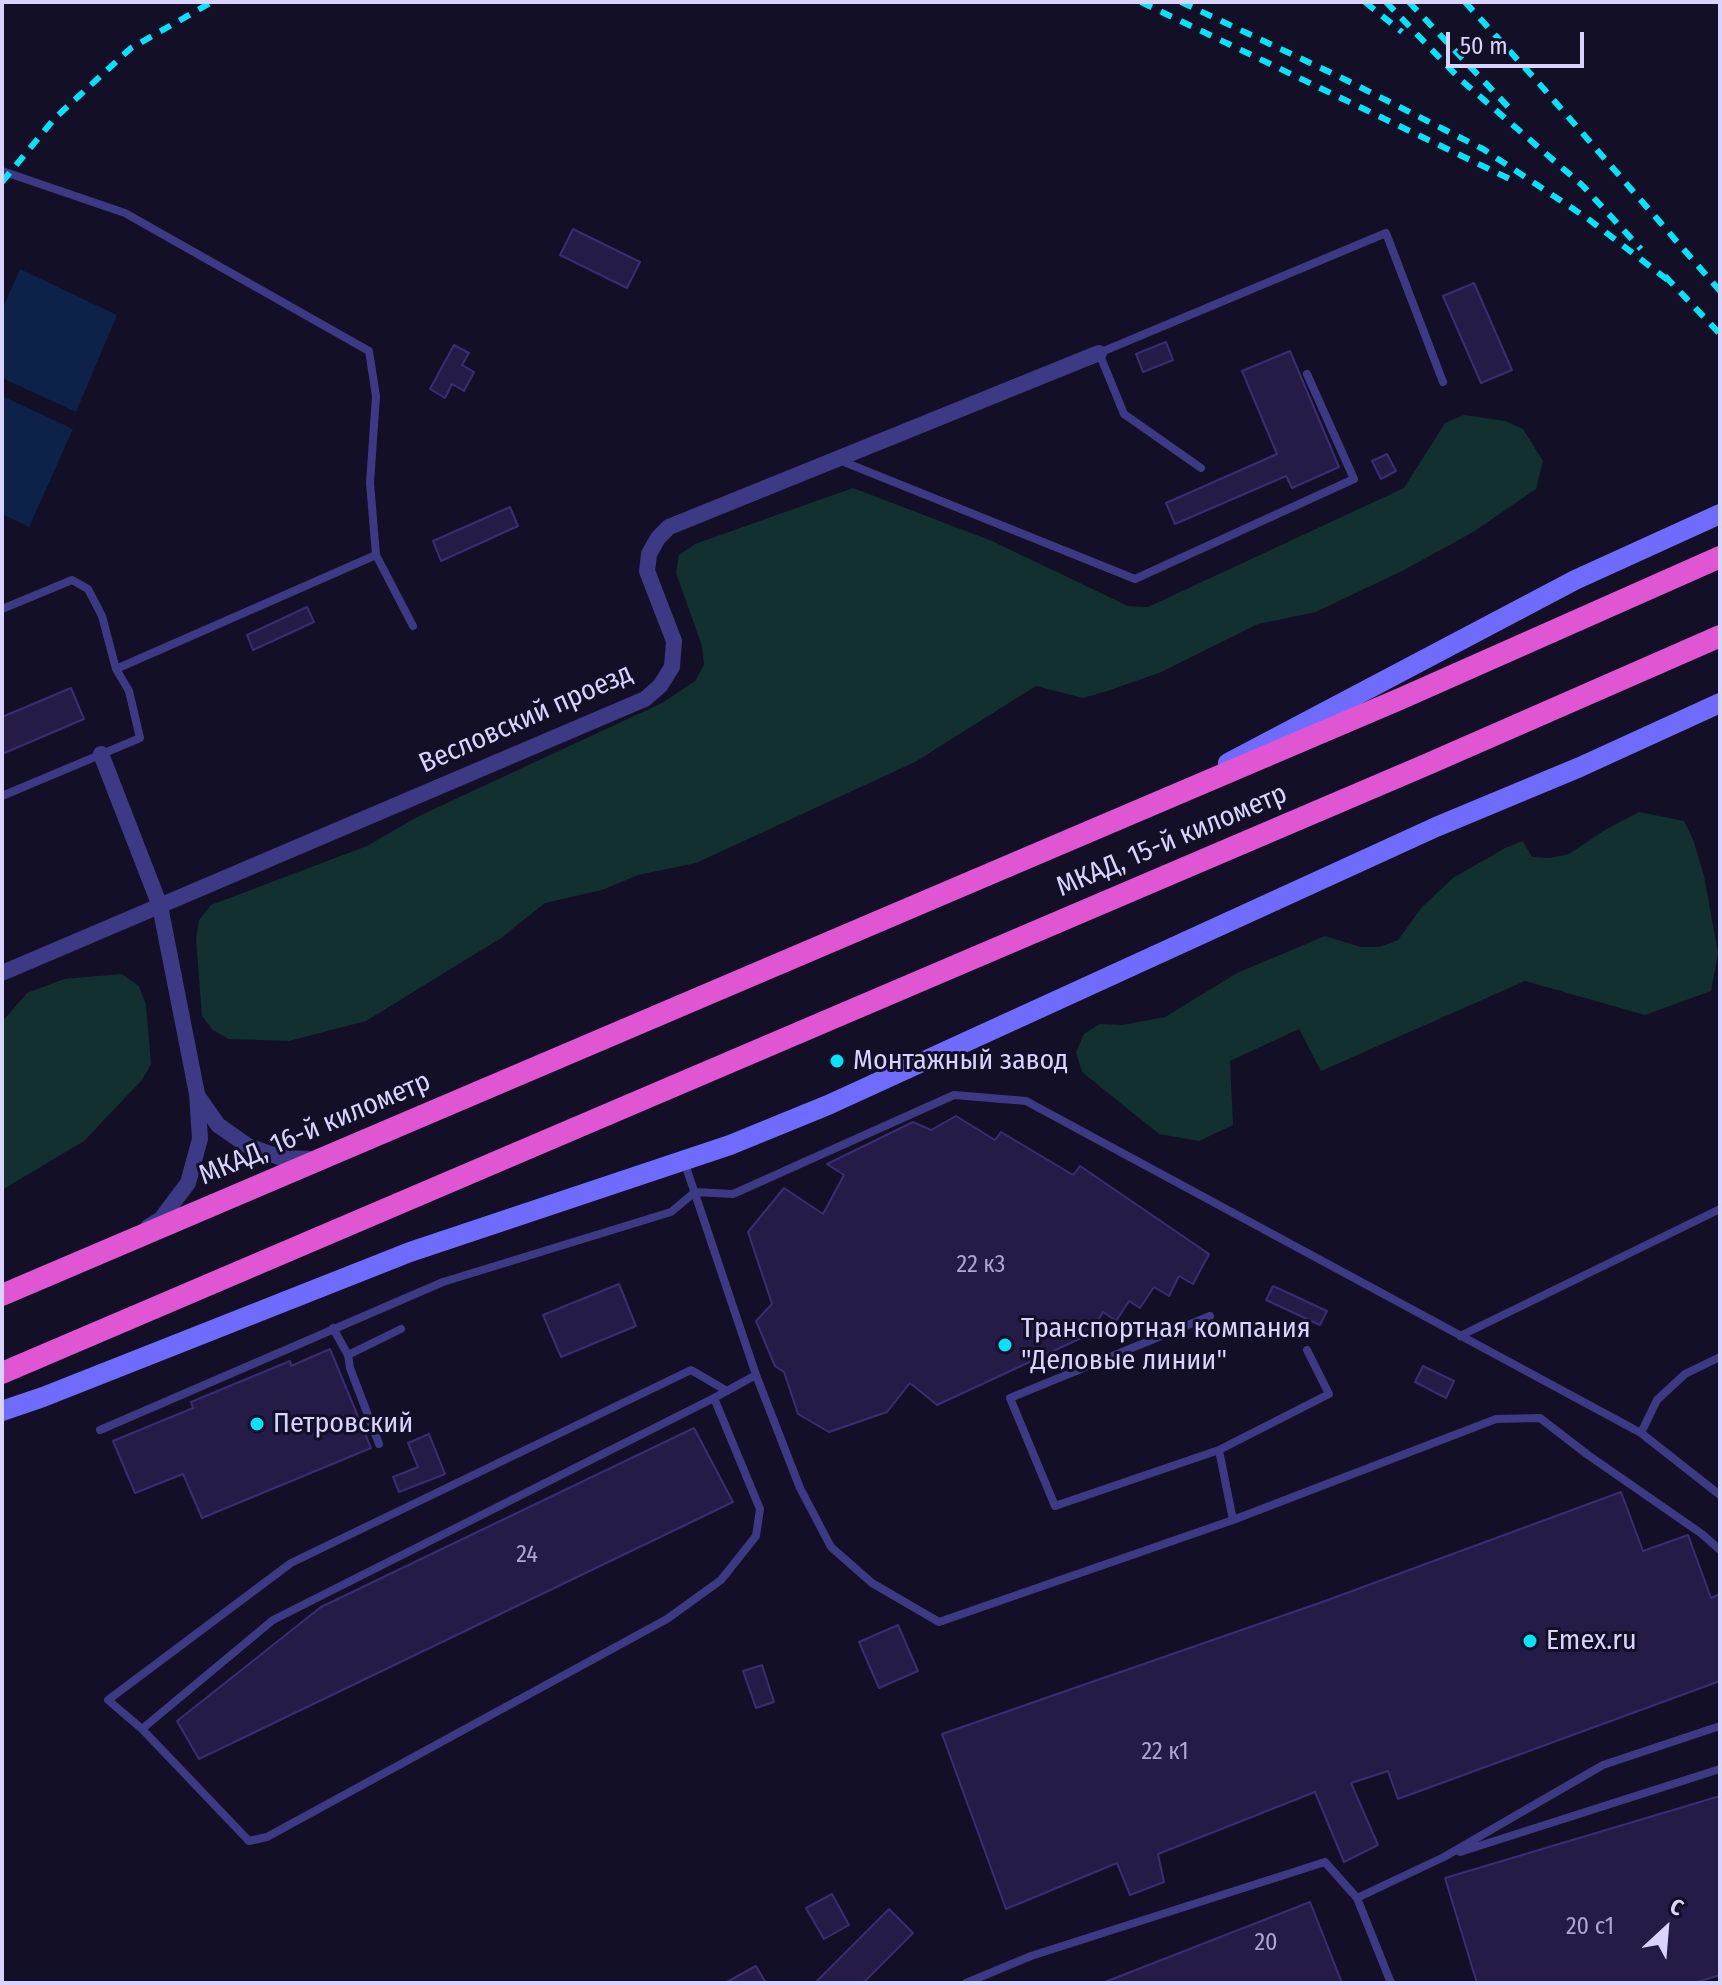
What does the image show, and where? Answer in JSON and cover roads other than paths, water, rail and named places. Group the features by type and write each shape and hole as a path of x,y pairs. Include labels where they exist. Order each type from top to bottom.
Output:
{"highway":[{"name":"МКАД, 15-й километр","path":"652,1017 1720,557"},
{"name":"МКАД, 15-й километр","path":"2,1373 1428,764 1720,636"},
{"name":"МКАД, 16-й километр","path":"2,1295 652,1017"}],"main road":[{"path":"1143,808 1562,587 1720,514"},
{"path":"2,1411 410,1252 730,1145 828,1105 1436,827 1580,767 1720,703"},
{"path":"2,1419 43,1397"}],"street":[{"name":"Весловский проезд","path":"2,973 645,699 660,686 672,667 674,641 647,571 649,554 669,527 1099,353"},
{"path":"101,754 160,906 197,1094 200,1139 188,1183 161,1219 123,1244"},
{"path":"197,1094 218,1125 248,1146 282,1158 319,1159"}],"lane":[{"path":"2,171 125,213 369,351 376,396 370,483 376,555 413,626"},
{"path":"1201,468 1124,414 1099,353 1386,233 1443,382"},
{"path":"836,459 1135,579 1354,479 1307,374"},
{"path":"116,669 376,555"},
{"path":"2,609 72,580 88,589 102,616 116,669 129,691 140,738 2,796"},
{"path":"100,1430 443,1282 671,1212 695,1192 733,1194 954,1095 1026,1101 1641,1433 1720,1495"},
{"path":"684,1160 756,1375 800,1488 831,1547 872,1583 939,1622 1233,1520 1496,1419 1540,1418 1720,1550"},
{"path":"1460,1336 1720,1209"},
{"path":"1210,1316 1010,1398 1055,1506 1219,1450 1329,1394 1307,1350"},
{"path":"333,1328 348,1355 379,1444"},
{"path":"348,1355 401,1329"},
{"path":"1641,1433 1657,1400 1685,1374 1720,1357"},
{"path":"714,1398 760,1509 756,1536 721,1580 667,1619 267,1837 249,1841 142,1729 108,1700 291,1563 691,1370 727,1391"},
{"path":"142,1729 273,1620 756,1375"},
{"path":"1219,1450 1233,1520"},
{"path":"1357,1898 1444,1857 1603,1765 1720,1726"},
{"path":"1444,1857 1720,1769"},
{"path":"966,1983 1031,1956 1325,1862 1357,1898 1391,1983"}],"water":[{"path":"20,269 117,315 76,412 2,378 2,310"},
{"path":"2,396 73,429 29,527 2,514"}],"railway":[{"path":"2,182 55,118 131,48 212,2"},
{"path":"1141,2 1516,182"},
{"path":"1181,2 1483,149 1587,218 1673,284"},
{"path":"1365,2 1402,32"},
{"path":"1386,2 1461,80 1582,185 1641,249"},
{"path":"1409,2 1514,113"},
{"path":"1465,2 1720,291"},
{"path":"1665,276 1720,334"}],"place":[{"name":"Монтажный завод","path":"837,1061"},
{"name":"Транспортная компания \"Деловые линии\"","path":"1005,1345"},
{"name":"Петровский","path":"257,1424"},
{"name":"Emex.ru","path":"1530,1641"}]}
